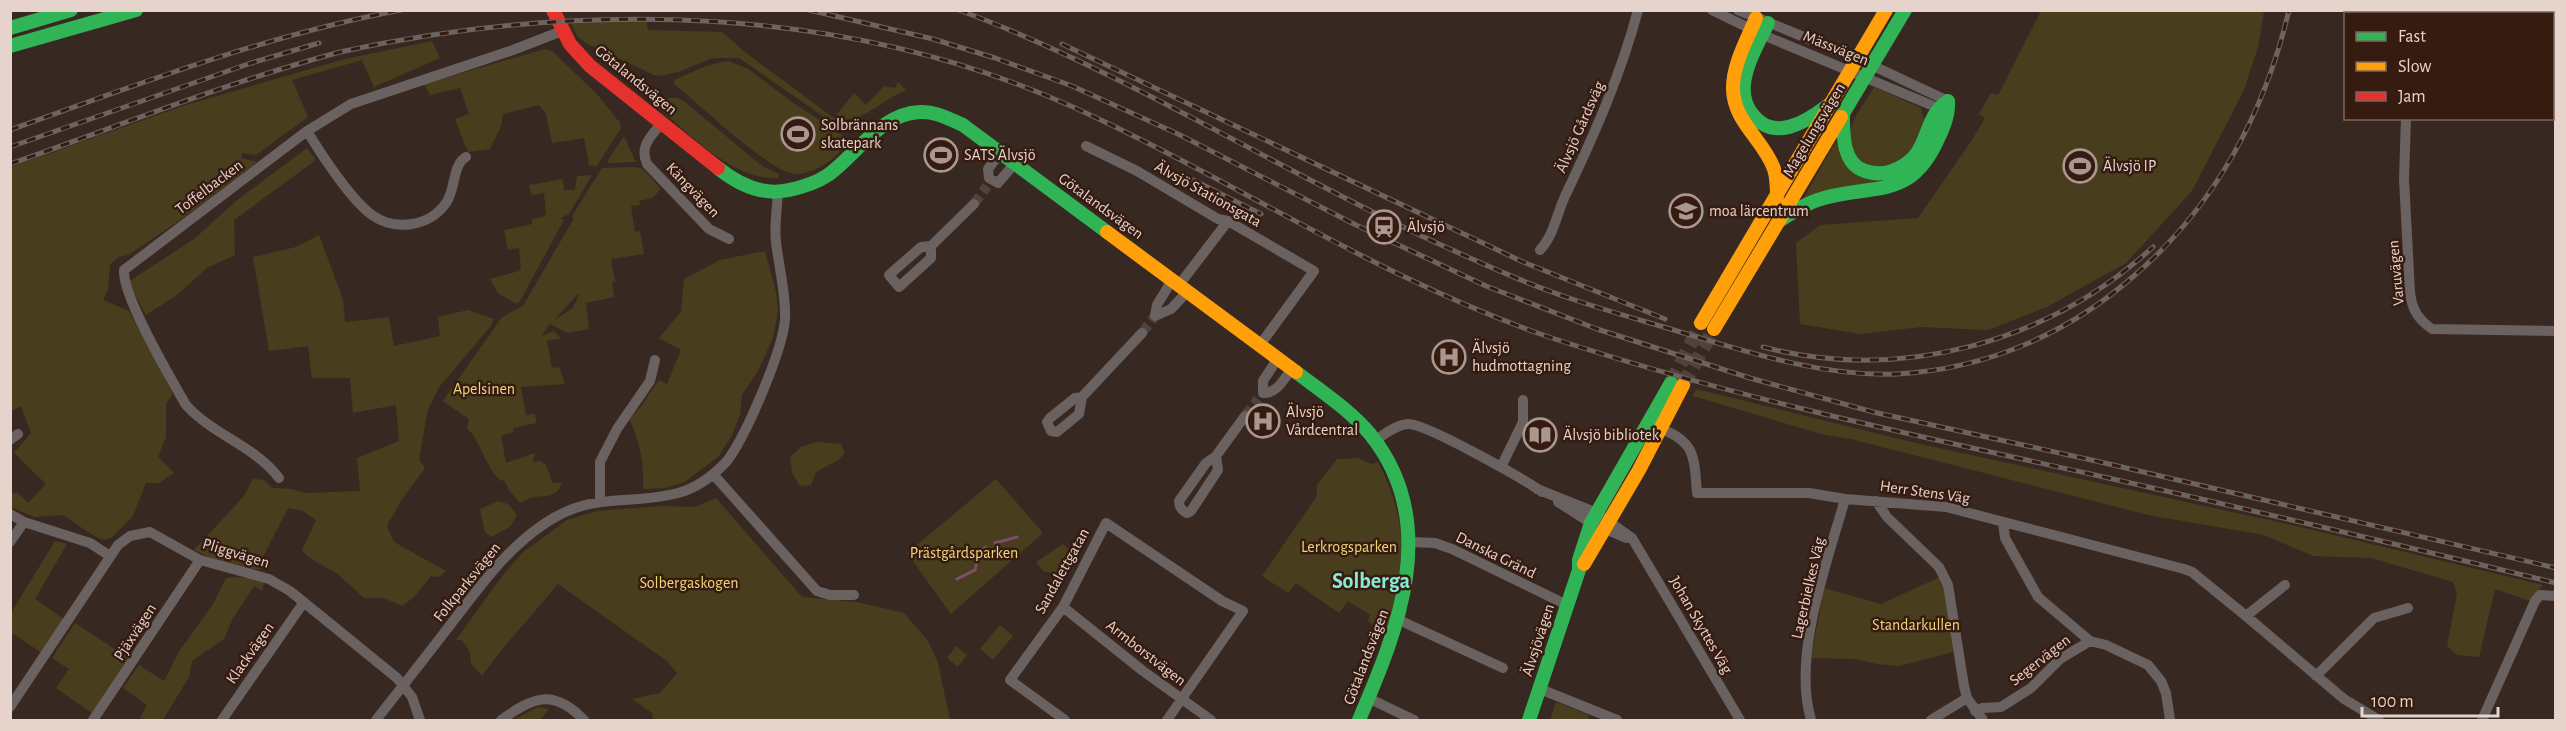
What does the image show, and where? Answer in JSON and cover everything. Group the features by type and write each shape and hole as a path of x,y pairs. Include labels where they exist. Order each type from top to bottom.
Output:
{"main road":[{"path":"10,28 71,10"},
{"path":"10,46 136,10"},
{"name":"Magelungsvägen","path":"1701,323 1886,10"},
{"name":"Magelungsvägen","path":"1714,329 1905,10"},
{"path":"10,19 42,18"},
{"name":"Götalandsvägen","path":"558,22 578,54 662,123 745,185 778,193 819,180 892,120 912,112 937,112 946,115 1328,396 1375,441 1386,459 1401,495 1410,542 1407,586 1399,620 1359,720"},
{"path":"1760,26 1744,84 1745,102 1756,119 1768,127 1787,128 1815,115 1831,103"},
{"path":"1760,26 1736,73 1733,88 1735,105 1744,125 1770,161 1776,177 1777,197"},
{"path":"1843,114 1844,140 1851,159 1863,171 1884,174 1906,166 1920,151 1945,107"},
{"path":"1779,221 1821,199 1882,190 1896,186 1908,178 1927,163 1945,107"},
{"path":"1677,384 1660,429 1600,522 1677,384"},
{"name":"Älvsjövägen","path":"1529,720 1579,570 1585,562 1600,522"}],"street":[{"name":"Älvsjö Gårdsväg","path":"1540,250 1557,220 1566,192 1617,79 1638,10"},
{"name":"Mässvägen","path":"1712,10 1760,26 1945,107"},
{"name":"Mässvägen","path":"1738,10 1760,26"},
{"name":"Toffelbacken","path":"279,478 268,463 186,405 123,280 124,270 307,131 361,98 513,50 558,22"},
{"name":"Varuvägen","path":"2406,120 2404,178 2410,292 2411,303 2418,320 2432,330 2556,331"},
{"name":"Kängvägen","path":"662,123 645,143 644,157 647,164 709,230 729,239"},
{"path":"307,131 360,203 379,219 395,224 413,225 440,211 450,196 458,165 466,157"},
{"name":"Älvsjö Stationsgata","path":"1086,146 1137,171 1218,219 1228,222 1314,271 1260,345"},
{"path":"1000,153 988,169 989,183 998,183 1015,164"},
{"name":"Folkparksvägen","path":"376,720 501,559 553,518 577,507 600,501 677,493 690,489 713,474 728,459 778,354 783,336 786,301 776,239 778,193"},
{"path":"931,246 974,204"},
{"path":"1180,285 1228,222"},
{"path":"1082,397 1142,333"},
{"path":"1278,358 1263,381 1261,396 1275,390 1292,368"},
{"path":"600,501 600,462 617,429 650,381 656,360"},
{"path":"1501,467 1523,422 1523,400"},
{"path":"1216,456 1218,470 1191,511 1187,513 1182,511 1179,501 1206,463 1216,456 1245,416"},
{"name":"Johan Skyttes Väg","path":"1375,441 1389,431 1410,424 1419,426 1501,467 1600,522 1626,532 1636,545 1740,720"},
{"name":"Herr Stens Väg","path":"1660,429 1669,432 1689,446 1694,455 1697,493 1809,493 1845,499 1946,507 2192,572 2344,699 2379,720"},
{"path":"713,474 817,591 830,595 854,595"},
{"name":"Lagerbielkes Väg","path":"1811,720 1807,706 1805,679 1813,618 1845,499"},
{"path":"1876,501 1887,517 1939,567 1948,585 1957,656 1967,698 1983,720"},
{"path":"10,514 24,522 74,537 110,556"},
{"path":"10,543 24,522"},
{"name":"Sandalettgatan","path":"1065,720 1010,680 1063,607 1106,523 1222,601 1243,611 1181,700"},
{"path":"2003,523 2005,538 2033,591 2090,641 2106,645 2148,665 2161,681 2166,693 2170,720"},
{"name":"Pliggvägen","path":"10,707 118,545 130,536 150,532 200,560 276,582 304,602 404,685"},
{"name":"Danska Gränd","path":"1410,542 1435,543 1567,605"},
{"name":"Pjäxvägen","path":"93,720 200,560"},
{"path":"2246,616 2285,585"},
{"path":"2482,720 2535,601 2540,595 2556,596"},
{"name":"Klackvägen","path":"222,720 304,602"},
{"name":"Armborstvägen","path":"1063,607 1181,700 1211,720"},
{"path":"2316,676 2374,618 2408,608"},
{"path":"1399,620 1503,668"},
{"name":"Segervägen","path":"1975,711 2001,707 2031,688 2060,659 2090,641"},
{"path":"404,685 412,698 420,720"},
{"path":"1540,689 1617,720"},
{"path":"501,720 528,702 547,698 562,703 584,720"},
{"path":"1368,698 1413,720"},
{"path":"1931,720 1967,698"},
{"path":"1167,720 1181,700"}],"green space":[{"name":"Älvsjö IP","path":"2041,11 2264,11 2258,47 2244,90 2192,191 2126,263 2047,307 1988,330 1921,327 1861,334 1800,324 1796,243 1820,225 1918,218 1972,140 1985,118 1979,114 1991,93 1998,95"},
{"path":"646,18 648,30 722,32 746,53 834,118 854,93 866,105 884,86 895,88 898,82 906,90 862,115 830,121 739,58 712,58 681,71 661,76 654,75 586,43 577,36 569,19"},
{"path":"432,41 440,58 374,87 362,60 292,80 308,117 256,155 243,153 241,158 257,162 179,221 128,255 118,257 110,265 108,290 103,300 129,311 173,394 166,404 166,437 158,457 174,473 159,483 146,483 133,516 111,538 103,540 63,515 34,517 11,507 11,494 17,492 28,503 46,484 14,453 31,433 21,406 11,411 11,167 186,105 341,60"},
{"path":"545,49 552,51 598,95 620,123 621,128 597,166 589,165 584,138 552,143 546,114 539,105 503,114 501,126 490,149 468,152 455,119 469,114 460,88 430,95 424,84"},
{"path":"729,61 748,69 792,102 850,140 827,163 812,171 797,174 771,163 753,151 674,84 674,80 694,71"},
{"path":"1874,87 1921,108 1925,122 1907,156 1888,168 1870,166 1856,155 1851,147 1851,128"},
{"path":"670,98 678,98 685,102 762,166 779,174 778,178 761,177 744,172 711,152 654,104"},
{"path":"624,136 636,162 608,163 608,160"},
{"path":"1836,141 1843,157 1853,169 1866,177 1883,179 1884,183 1801,202"},
{"path":"307,148 316,160 234,220 235,255 207,268 177,295 146,315 128,282 194,239 236,201"},
{"name":"Apelsinen","path":"635,167 643,169 661,189 652,198 639,201 640,205 631,206 635,232 640,231 644,254 611,259 615,281 612,282 614,297 586,303 589,329 568,333 550,324 541,336 554,331 561,338 547,341 552,368 559,367 565,384 521,387 526,415 535,414 536,423 514,428 513,432 501,436 506,463 535,453 533,462 541,461 546,465 553,483 562,483 554,493 532,497 520,503 504,480 501,481 491,469 467,428 469,419 443,401 502,317 523,306 574,218 572,216 602,168","holes":["579,294 573,308 554,320"]},
{"path":"592,175 569,214 560,218 564,220 520,301 516,304 498,293 490,279 521,269 519,248 508,250 504,230 532,224 532,219 543,217 546,214 544,193 532,195 529,185 563,179 564,190 575,190 577,176"},
{"path":"319,235 343,299 345,322 389,317 394,346 440,336 438,317 468,310 494,319 490,327 440,386 428,409 419,459 425,468 400,502 387,526 394,542 446,571 439,577 431,576 413,598 402,606 384,598 364,598 339,575 308,557 302,550 316,520 303,511 288,508 263,557 262,569 232,569 194,550 244,496 253,479 264,480 272,488 292,489 305,493 360,491 357,458 399,441 396,405 353,413 350,378 312,378 308,346 269,351 253,257 296,247"},
{"path":"765,251 776,292 778,311 773,338 758,371 742,395 740,415 731,437 719,456 685,482 666,488 643,489 641,453 629,419 639,409 659,380 667,384 681,350 659,338 681,312 684,279 720,260"},
{"path":"1696,389 1916,443 2296,526 2543,585 2530,601 2495,589 2479,657 2457,655 2447,646 2457,594 2453,582 2371,558 2313,556 2264,535 2148,515 1851,439 1821,434 1693,396"},
{"path":"816,442 841,444 845,453 838,460 816,472 811,485 800,486 792,473 790,457 801,447"},
{"name":"Lerkrogsparken","path":"1358,458 1371,464 1378,462 1388,484 1400,526 1401,569 1386,635 1368,621 1370,615 1348,601 1339,613 1296,583 1288,593 1262,576 1317,496 1317,485 1337,459"},
{"name":"Prästgårdsparken","path":"996,479 1043,533 951,614 907,553"},
{"name":"Solbergaskogen","path":"716,498 802,597 856,602 904,613 928,641 938,663 950,720 653,720 652,713 632,699 660,693 677,673 667,661 558,584 482,676 471,663 470,652 462,640 456,640 500,579 523,552 567,520 597,511 663,506 695,507"},
{"path":"498,501 508,504 517,515 510,527 491,537 485,532 480,509"},
{"path":"55,541 67,544 35,599 64,619 42,653 13,634 11,637 11,613"},
{"path":"1063,544 1076,555 1061,576 1043,571 1036,562"},
{"name":"Standarkullen","path":"1940,577 1946,589 1953,652 1899,666 1855,659 1811,658 1824,588 1881,604"},
{"path":"226,578 265,579 262,591 254,586 232,620 224,639 192,661 189,677 163,720 139,720 147,705 123,688 139,665 164,681 180,650 213,604"},
{"path":"75,623 130,659 92,713 56,688 69,669 52,658"},
{"path":"1000,625 1013,636 993,660 980,649"},
{"path":"956,646 967,655 958,667 947,658"},
{"path":"1556,702 1589,715 1588,720 1550,720"},
{"path":"538,707 549,709 540,720 513,720"}],"waterway":[{"path":"995,543 1017,537"},
{"path":"957,579 975,570 979,552 986,547"}],"tunnel":[{"path":"974,204 987,186"},
{"path":"1142,333 1155,316"},
{"path":"1671,383 1701,323"},
{"path":"1683,385 1714,329"},
{"path":"1245,416 1258,399"}],"railway":[{"path":"10,130 203,62 301,33 401,10"},
{"path":"809,10 933,39 995,58 1072,86 1178,134 1356,225 1486,286 1597,329 1750,378 1873,412 2096,461 2556,568"},
{"path":"959,10 1082,62 1379,215 1538,287 1712,342 1790,363 1870,374 1930,371 1963,365 2025,345 2082,315 2135,275 2164,248 2189,219 2213,188 2233,155 2266,85 2289,10"},
{"path":"10,164 298,64 340,52 431,35 524,24 617,19 711,21 804,31 896,48 986,73 1073,107 1193,166 1370,260 1430,289 1492,316 1620,360 1819,413 2263,513 2556,583"},
{"path":"10,147 248,64 319,43"},
{"path":"1062,44 1523,262 1665,319"},
{"path":"1193,180 1261,214"},
{"path":"1763,347 1815,357 1868,360 1920,356 1971,346 2021,330 2068,308 2112,280 2153,247"}],"traffic: fast":[{"path":"10,28 71,10"},
{"path":"10,46 136,10"},
{"path":"1841,117 1905,10"},
{"path":"1768,23 1753,53 1745,76 1745,97 1751,112 1761,123 1780,128 1800,123 1827,106"},
{"path":"1779,221 1818,200 1888,186 1901,182 1913,174 1925,162 1935,145 1946,118 1948,101 1933,118 1921,147 1914,156 1892,171 1882,173 1865,171 1852,162 1845,147 1843,114"},
{"path":"718,168 752,188 770,191 799,188 828,175 870,136 893,119 906,114 931,113 963,125 1107,232"},
{"path":"1296,372 1344,409 1370,434 1392,468 1404,503 1408,540 1406,576 1399,613 1359,720"},
{"path":"1529,720 1579,570 1579,560 1591,523 1671,383"}],"traffic: slow":[{"path":"1701,323 1886,10"},
{"path":"1756,18 1735,70 1734,100 1743,121 1774,169 1777,197"},
{"path":"1714,329 1841,117"},
{"path":"1107,232 1296,372"},
{"path":"1584,564 1639,470 1683,385"}],"traffic: jam":[{"path":"553,10 570,44 590,66 718,168"}],"place":[{"name":"Solbrännans skatepark","path":"798,134"},
{"name":"SATS Älvsjö","path":"941,155"},
{"name":"Älvsjö IP","path":"2080,166"},
{"name":"moa lärcentrum","path":"1686,211"},
{"name":"Älvsjö","path":"1384,227"},
{"name":"Älvsjö hudmottagning","path":"1449,357"},
{"name":"Älvsjö Vårdcentral","path":"1263,421"},
{"name":"Älvsjö bibliotek","path":"1540,435"}],"district":[{"name":"Solberga","path":"1371,581"}]}
